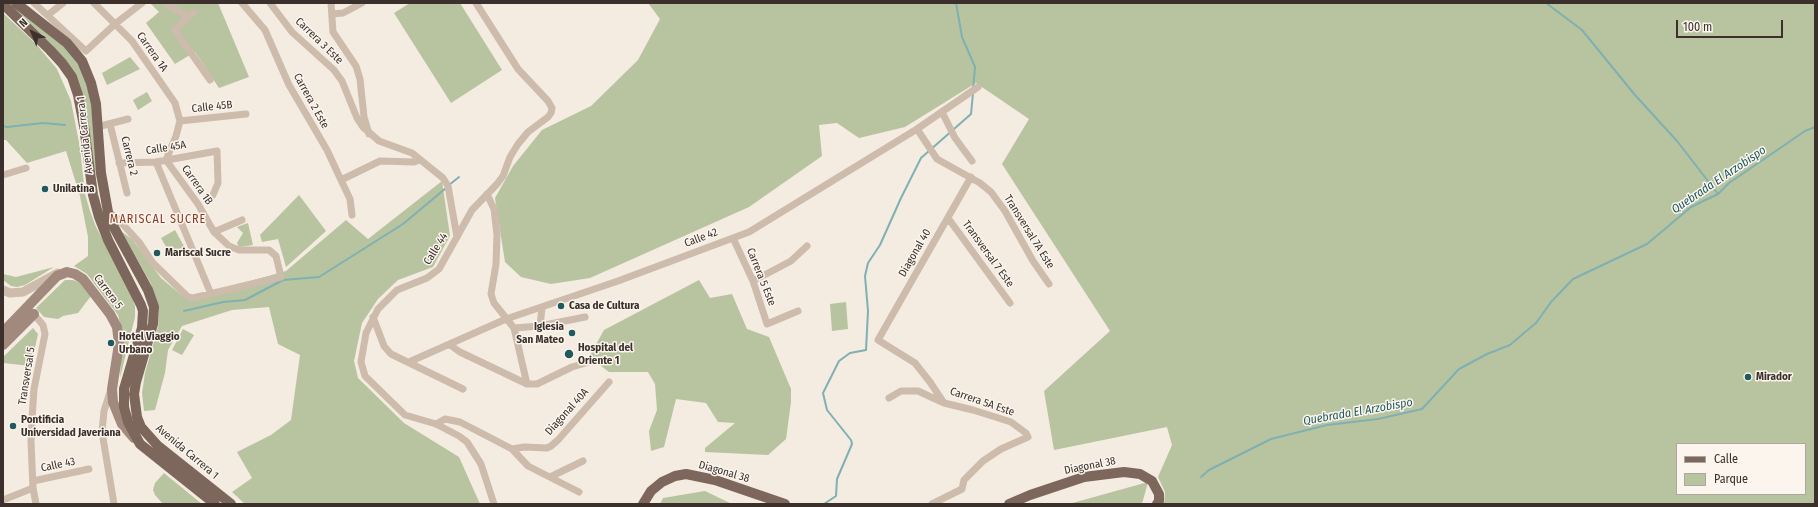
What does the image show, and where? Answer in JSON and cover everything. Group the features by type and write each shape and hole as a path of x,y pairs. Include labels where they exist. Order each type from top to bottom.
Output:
{"main road":[{"name":"Avenida Carrera 1","path":"16,3 67,43 82,61 91,83 95,97 101,173 108,212 111,222 148,290 154,307 153,324 135,388 134,406 141,427 155,443 231,504"},
{"name":"Avenida Carrera 1","path":"3,4 62,63 75,85 84,126 93,195 99,217 108,240 139,298 143,311 142,328 127,374 124,398 128,422 140,444 214,504"},
{"name":"Carrera 5","path":"63,272 76,274 83,279 114,321 118,333 119,344 112,389 113,402 119,418 126,429 140,444"},
{"path":"3,332 55,277 63,272"},
{"path":"3,346 34,314"},
{"name":"Diagonal 38","path":"1008,504 1084,477 1124,472 1140,474 1152,481 1159,494 1159,501 1157,504"},
{"name":"Diagonal 38","path":"643,504 651,491 662,482 675,476 686,474 715,480 785,504"}],"street":[{"path":"34,3 86,51 133,6 142,3"},
{"path":"48,15 63,3"},
{"name":"Carrera 1A","path":"94,3 132,41 175,103 180,121"},
{"path":"166,3 190,15 174,30 210,80"},
{"name":"Carrera 2 Este","path":"242,3 265,30 289,85 326,150 350,199 352,215"},
{"name":"Carrera 3 Este","path":"270,3 292,32 334,70 342,81 357,118 370,134 379,141 412,154 443,178 448,186 457,237"},
{"path":"331,3 333,32 350,54 356,66 360,80 364,117 370,134"},
{"path":"332,14 343,13 362,3"},
{"name":"Calle 44","path":"436,424 405,415 366,376 362,368 361,355 366,333 373,317 386,299 397,290 433,275 442,265 475,205 488,194 502,176 510,157 518,144 534,126 548,117 552,108 548,100 524,76 512,61 476,3"},
{"name":"Calle 42","path":"409,362 506,319 542,308 734,238 759,226 917,129 978,87"},
{"path":"942,112 955,138 972,160"},
{"name":"Calle 45B","path":"180,121 246,114"},
{"path":"97,127 128,119"},
{"path":"166,160 176,136 180,121"},
{"name":"Carrera 2","path":"110,124 127,193"},
{"name":"Transversal 7A Este","path":"917,129 937,159 971,177 991,192 1005,211 1033,261 1049,284"},
{"name":"Calle 45A","path":"119,163 156,162 216,151 218,183 213,195"},
{"name":"Carrera 1B","path":"166,160 198,204 214,232 229,246 239,250 269,250 276,256 281,277 211,294"},
{"path":"341,180 380,161 414,162 420,160"},
{"path":"108,212 116,217 139,242 152,262 184,295 193,298 211,294 156,162"},
{"path":"3,175 26,168"},
{"name":"Diagonal 40","path":"878,340 971,177"},
{"path":"488,194 494,209 497,235 496,264 491,294 494,303 514,328 527,384"},
{"name":"Transversal 7 Este","path":"948,218 1010,303"},
{"path":"214,232 242,220"},
{"name":"Carrera 5 Este","path":"734,238 752,281 767,324 798,311"},
{"path":"752,281 792,262 807,246"},
{"path":"3,290 10,293 23,292 63,272"},
{"name":"Transversal 5","path":"27,306 43,325 46,334 34,396 30,442 36,504"},
{"path":"540,326 542,308"},
{"path":"373,317 382,342 391,354 463,389"},
{"path":"514,328 540,326 585,317"},
{"name":"Carrera 5A Este","path":"878,340 914,363 930,382 944,404 973,410 1010,422 1026,433 1028,437 1001,449 983,461 964,480 962,489 932,504"},
{"path":"450,345 460,352 527,384 537,384 572,367 589,362"},
{"name":"Diagonal 40A","path":"512,449 524,447 547,448 551,446 609,382"},
{"path":"112,389 104,411 102,432 114,504"},
{"path":"889,398 901,392 918,390 944,404"},
{"path":"436,424 445,419 460,422 512,449 528,466 579,492"},
{"path":"436,424 459,436 471,447 481,464 494,504"},
{"path":"550,478 582,461"},
{"name":"Calle 43","path":"3,500 33,484 89,469"}],"green space":[{"path":"5,3 10,3 65,47 78,60 85,75 91,100 98,186 79,89"},
{"path":"150,3 218,3 249,77 219,88 195,52 175,64 146,23 159,12"},
{"path":"410,3 460,3 502,70 451,103 394,13"},
{"path":"648,3 1815,3 1815,504 1164,504 1165,492 1158,477 1172,445 1167,427 1054,450 1044,391 1110,331 1002,164 1029,119 976,83 905,127 859,138 837,123 819,125 822,156 749,207 590,278 551,284 521,277 505,262 495,198 513,166 542,130 591,106 638,60 660,19"},
{"path":"3,13 36,44 57,69 71,101 80,148 85,194 90,211 96,227 131,293 135,306 135,317 120,378 121,327 118,315 87,274 74,266 88,256 88,237 80,196 66,151 27,163 6,140 3,140"},
{"path":"130,57 140,69 107,85 102,73"},
{"path":"147,92 152,101 138,110 133,100"},
{"path":"442,181 450,236 433,267 398,280 378,299 362,323 354,361 358,378 404,423 459,457 480,504 245,504 232,492 252,478 237,452 271,435 291,420 300,355 278,344 269,307 232,310 182,326 168,350 165,373 155,410 144,411 142,393 145,373 158,327 159,309 151,284 122,232 132,239 161,278 186,299 286,271 346,220 368,239"},
{"path":"299,195 326,231 286,267 278,239 262,242 260,235"},
{"path":"248,223 253,245 239,247 237,243 243,233 237,227"},
{"path":"175,230 185,248 171,256 161,238"},
{"path":"54,267 25,285 17,287 11,286 3,280 3,274 16,277"},
{"path":"65,280 73,280 81,283 91,296 78,313 63,316 58,319 44,317 36,308"},
{"path":"699,280 710,298 732,294 747,329 769,337 791,389 791,402 786,439 768,455 705,452 705,448 735,423 718,422 706,403 676,399 664,447 651,451 649,431 657,410 655,384 648,372 609,372 589,357 604,330"},
{"path":"846,302 848,329 832,331 830,304"},
{"path":"33,328 38,334 31,366 3,363 3,357"},
{"path":"183,329 194,335 182,355 172,350"},
{"path":"164,473 202,504 163,504 155,495 153,490 155,483"},
{"path":"1148,482 1142,504 1069,504"},
{"path":"705,491 732,504 660,504 663,498"}],"waterway":[{"path":"956,3 962,37 975,67 973,89"},
{"path":"1546,3 1582,30 1635,95 1677,141 1718,194"},
{"path":"824,504 836,496 837,479 852,444 851,440 827,410 823,393 839,361 850,353 866,350 868,311 865,276 868,263 880,245 921,158 971,114 973,93"},
{"path":"3,126 7,127 43,123 65,125"},
{"name":"Quebrada El Arzobispo","path":"1201,477 1209,470 1271,439 1327,425 1378,419 1422,409 1459,369 1487,354 1510,345 1536,323 1551,302 1573,279 1647,244 1691,207 1718,194 1729,183 1805,131 1815,127"},
{"path":"449,185 459,177"},
{"path":"184,311 223,302 245,300 283,280 319,277 403,224 446,188"}],"place":[{"name":"Unilatina","path":"45,189"},
{"name":"Mariscal Sucre","path":"157,253"},
{"name":"Casa de Cultura","path":"561,306"},
{"name":"Iglesia San Mateo","path":"572,333"},
{"name":"Hotel Viaggio Urbano","path":"111,343"},
{"name":"Hospital del Oriente 1","path":"569,354"},
{"name":"Mirador","path":"1748,377"},
{"name":"Pontificia Universidad Javeriana","path":"13,426"}],"district":[{"name":"MARISCAL SUCRE","path":"158,220"}]}
